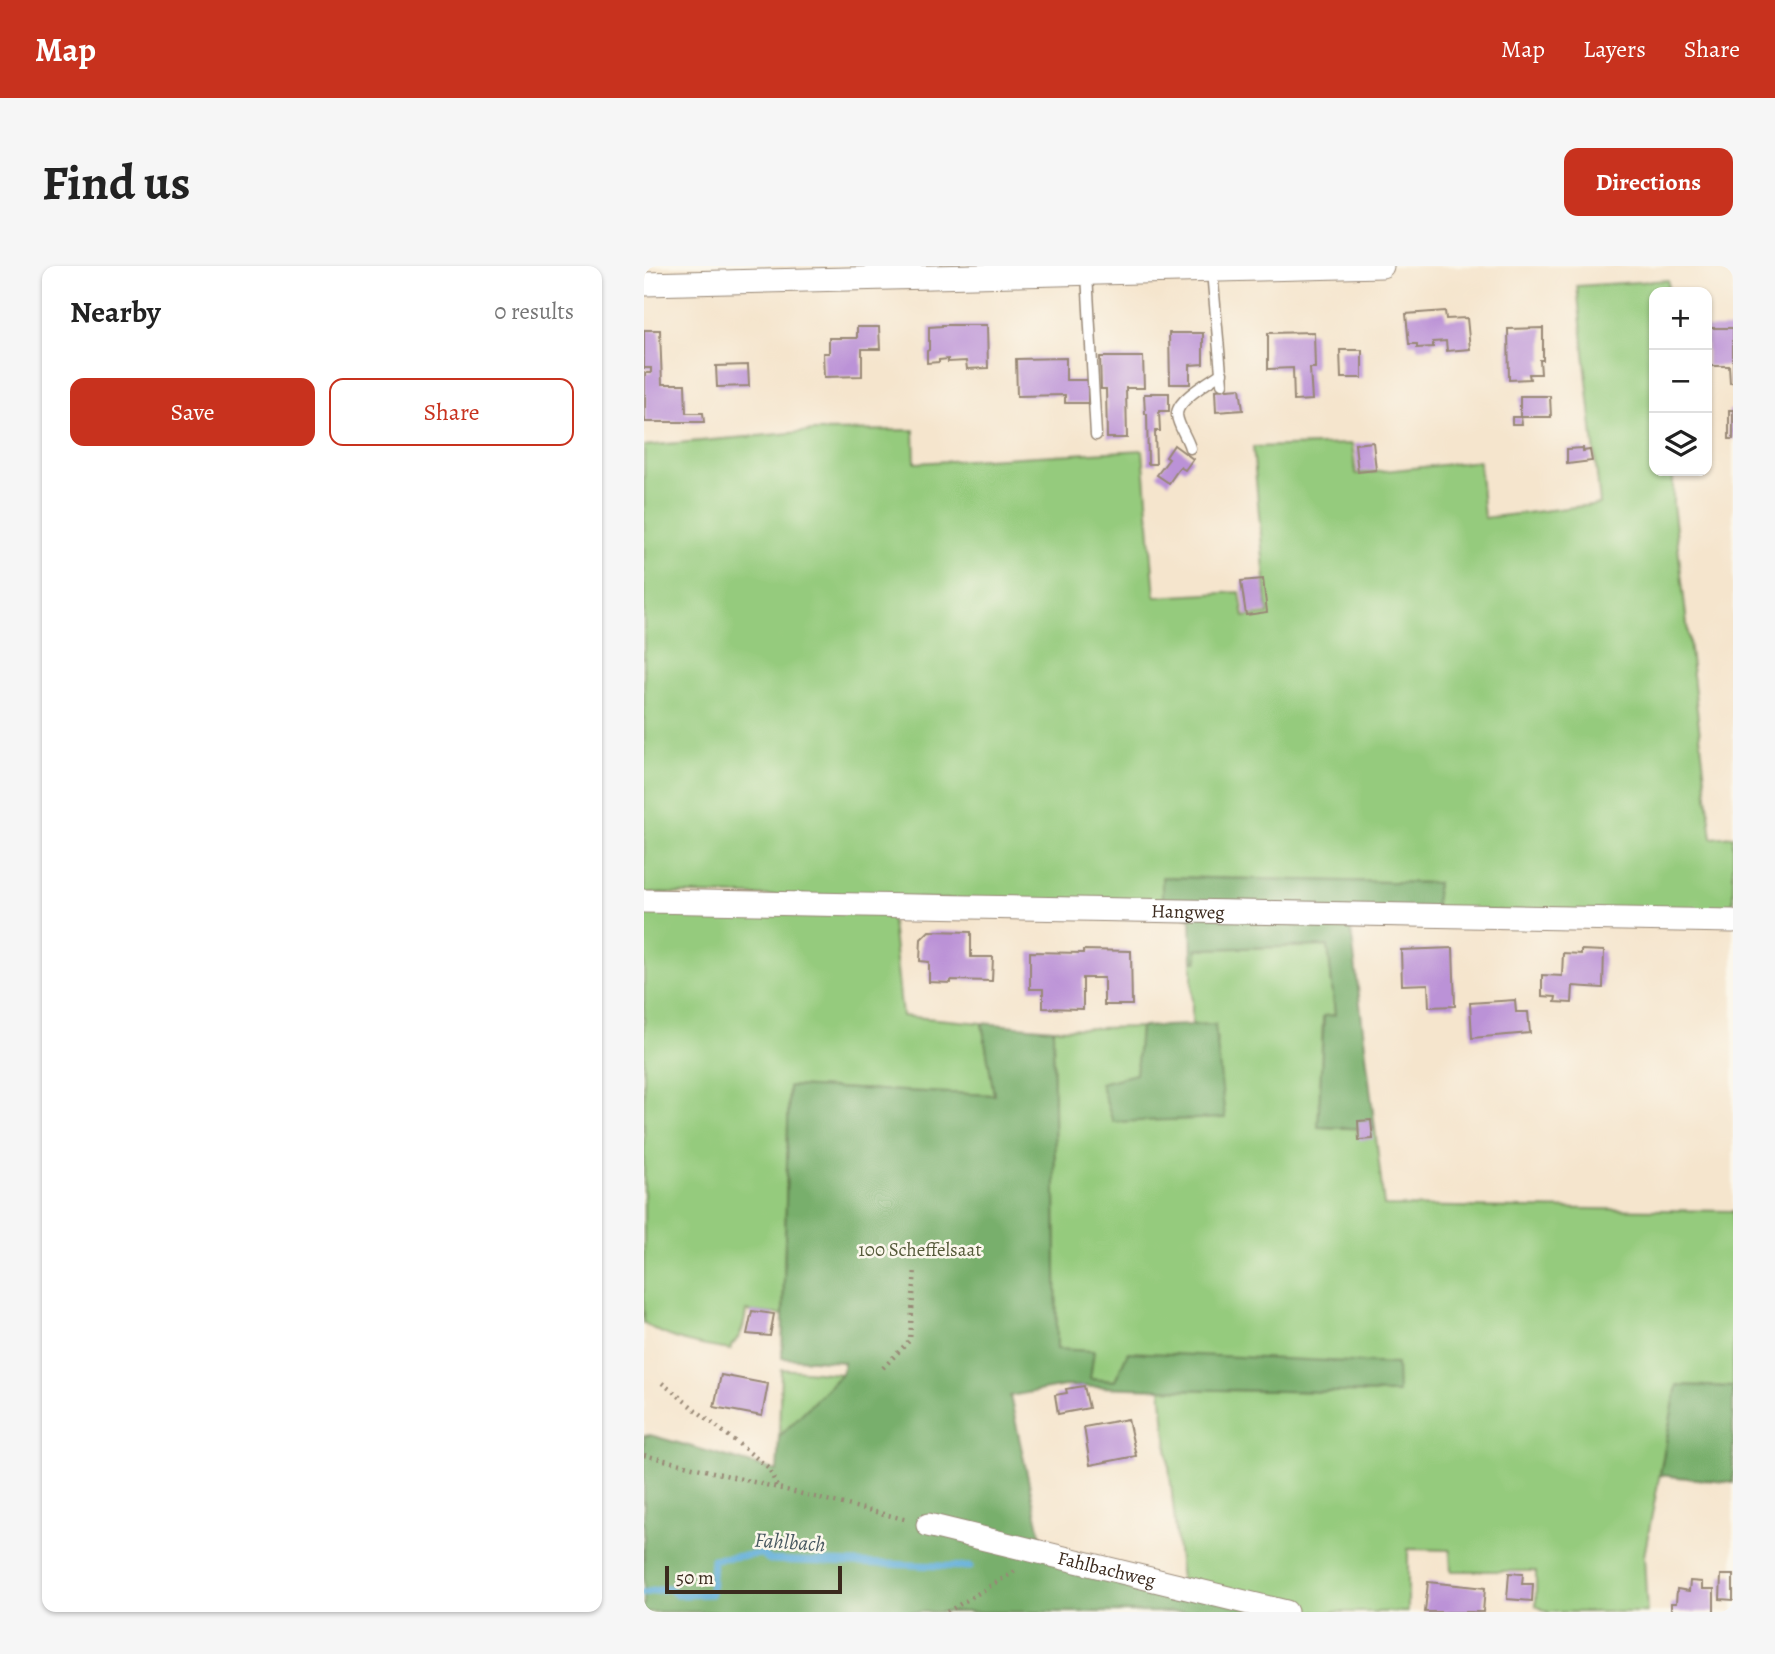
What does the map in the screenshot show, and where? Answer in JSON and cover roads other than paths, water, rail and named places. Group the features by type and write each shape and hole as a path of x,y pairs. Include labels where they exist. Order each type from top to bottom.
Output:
{"street":[{"path":"644,284 1382,266"},
{"name":"Hangweg","path":"644,901 1733,921"},
{"name":"Fahlbachweg","path":"929,1525 1286,1612"}],"lane":[{"path":"1190,448 1177,418 1180,405 1187,398 1222,378 1212,271"},
{"path":"1087,274 1096,435"}],"waterway":[{"name":"Fahlbach","path":"644,1593 669,1588 677,1595 711,1594 713,1559 761,1554 770,1560 970,1567"}],"park label":[{"name":"100 Scheffelsaat","path":"920,1249"}]}
